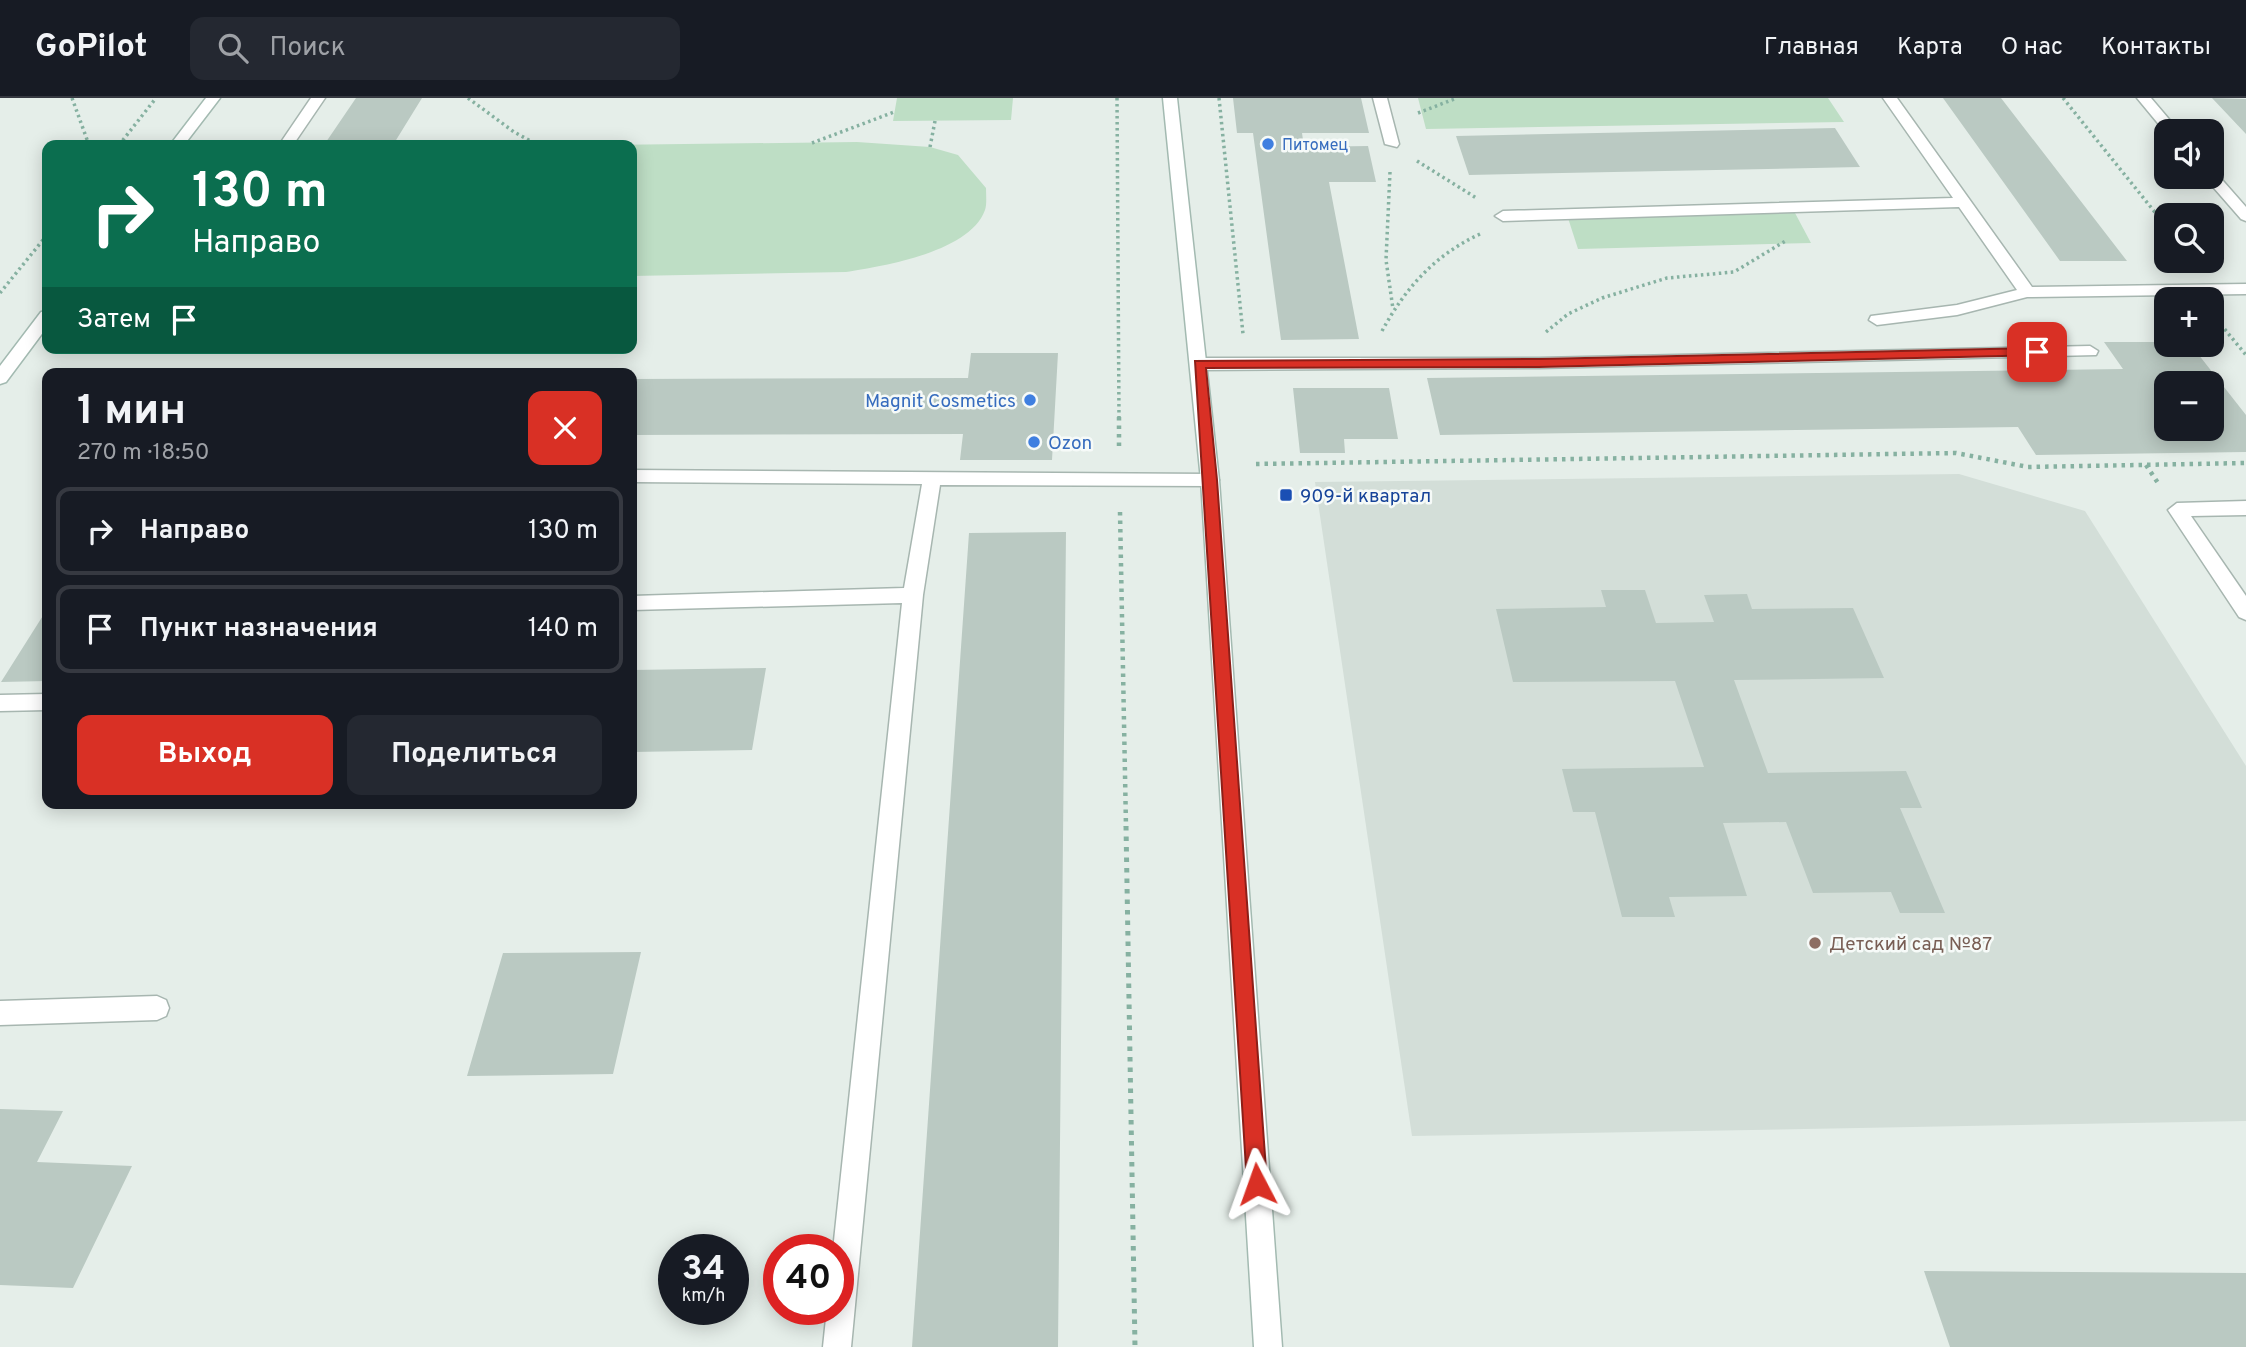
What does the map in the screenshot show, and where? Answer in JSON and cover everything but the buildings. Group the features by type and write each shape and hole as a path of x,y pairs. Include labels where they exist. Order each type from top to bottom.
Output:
{"street":[{"path":"181,140 212,98"},
{"path":"289,140 318,98"},
{"path":"1170,98 1210,480 1268,1347"},
{"path":"1380,98 1392,144"},
{"path":"1890,98 2026,292"},
{"path":"2144,98 2162,119"},
{"path":"2222,189 2246,216"},
{"path":"1503,216 1964,202"},
{"path":"1877,320 1957,310 2026,292 2246,289"},
{"path":"0,378 42,323"},
{"path":"1199,364 1539,363 2090,351"},
{"path":"637,476 1210,480"},
{"path":"837,1347 913,595 932,476"},
{"path":"2246,508 2176,510 2246,612"},
{"path":"637,603 913,595"},
{"path":"0,703 42,702"},
{"path":"0,1013 157,1008"}],"path":[{"path":"72,98 87,140"},
{"path":"123,140 156,98"},
{"path":"468,98 529,140"},
{"path":"1117,98 1120,481 1135,1347"},
{"path":"1219,98 1246,363"},
{"path":"1387,123 1457,98"},
{"path":"2063,98 2154,211"},
{"path":"812,143 840,130 894,112"},
{"path":"930,147 935,121"},
{"path":"1373,365 1377,339 1393,309 1431,263 1458,243 1494,228 1503,216 1392,144"},
{"path":"1392,144 1386,260 1393,309"},
{"path":"1539,363 1541,338 1550,326 1573,311 1666,278 1727,274 1741,269 1832,207"},
{"path":"0,293 42,240"},
{"path":"2224,328 2246,355"},
{"path":"1256,464 1956,453 2028,467 2246,463"}],"shaded area":[{"name":"Детский сад №87","path":"1959,474 2085,511 2246,766 2246,1121 1412,1136 1315,482"}],"green space":[{"path":"897,98 1013,98 1011,120 893,121"},
{"path":"1418,98 1828,98 1844,122 1426,129"},
{"path":"857,142 930,147 958,155 986,188 985,210 976,224 962,237 924,254 882,266 846,272 637,276 637,145"},
{"path":"1795,213 1811,243 1578,249 1568,218"}],"place":[{"name":"Питомец","path":"1268,144"},
{"name":"Magnit Cosmetics","path":"1030,400"},
{"name":"Ozon","path":"1034,442"},
{"name":"909-й квартал","path":"1286,495"},
{"name":"Детский сад №87","path":"1815,943"}],"route":[{"path":"1257,1184 1210,480 1199,364 1539,363 2037,352"}]}
